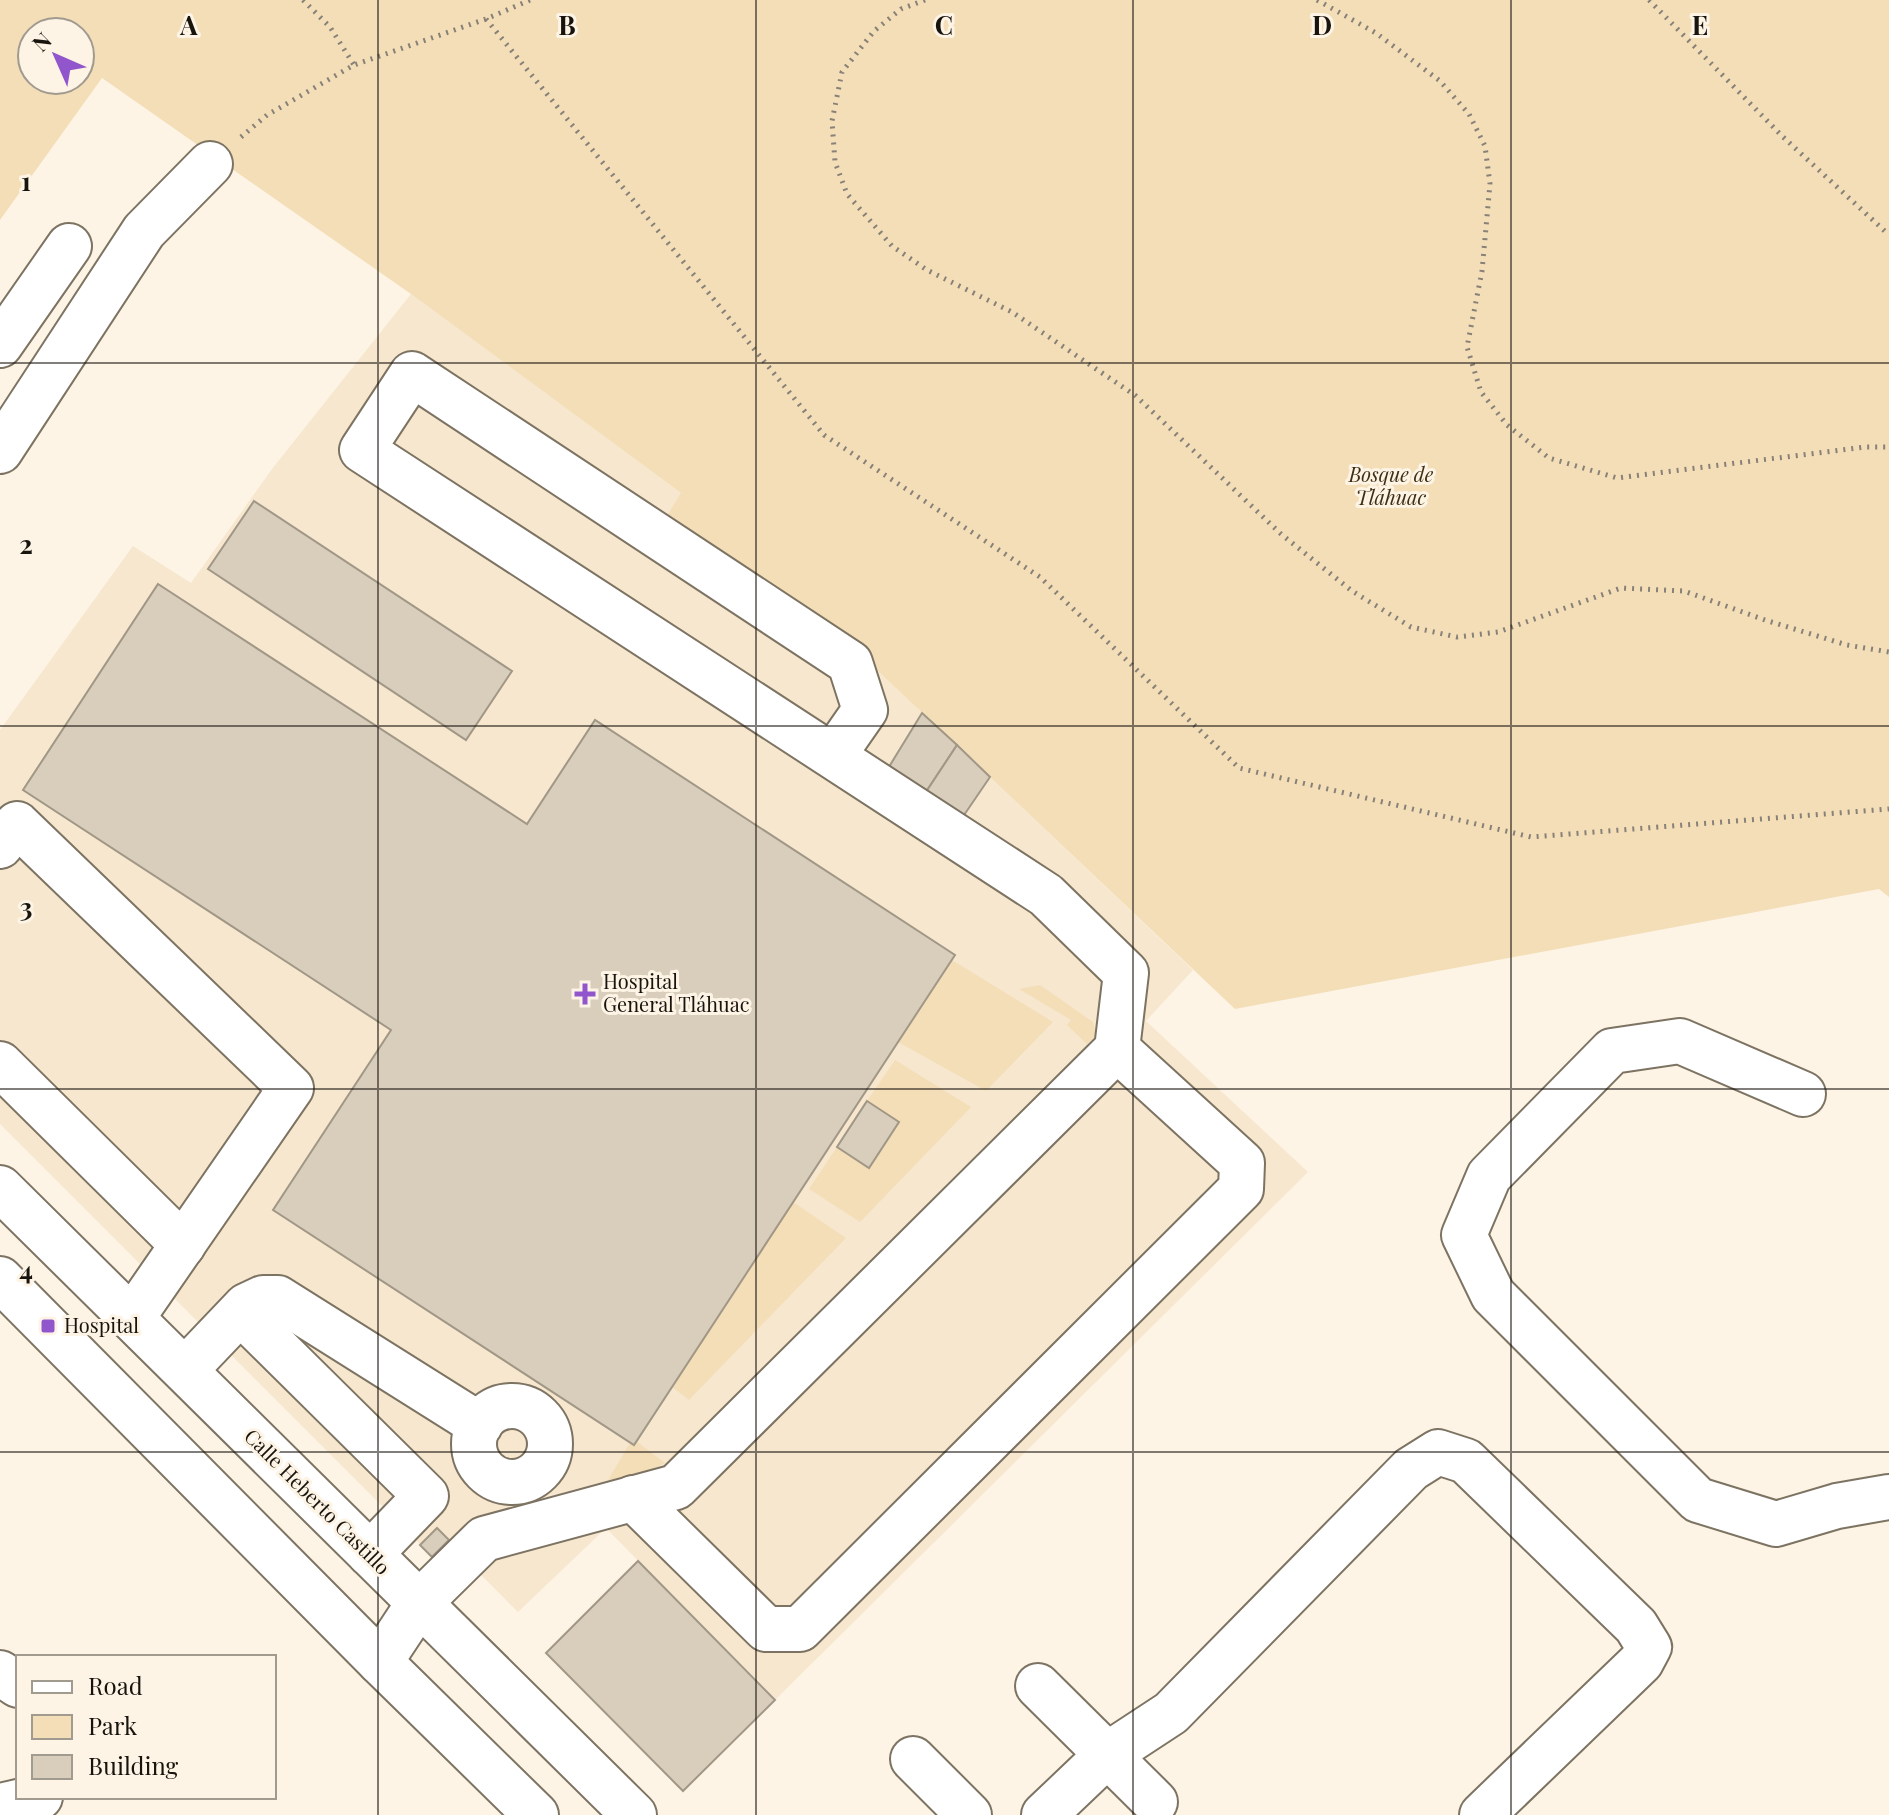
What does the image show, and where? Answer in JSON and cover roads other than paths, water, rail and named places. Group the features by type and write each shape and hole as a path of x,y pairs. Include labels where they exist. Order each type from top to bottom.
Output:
{"main road":[{"path":"0,451 144,231 210,164"},
{"path":"0,345 69,246"},
{"path":"380,1662 419,1603 484,1539 676,1487 1117,1049 1126,973 1046,895 362,450 412,374 850,663 865,710 833,756"},
{"path":"0,846 17,824 291,1088 132,1318"},
{"path":"1803,1094 1680,1041 1612,1051 1489,1176 1464,1235 1493,1295 1698,1500 1776,1524 1837,1506 1889,1497"},
{"path":"633,1498 766,1629 800,1629 1241,1189 1242,1163 1117,1049"},
{"path":"0,1064 183,1245"},
{"name":"Calle Heberto Castillo","path":"0,1188 419,1603 616,1809"},
{"path":"0,1279 536,1815"},
{"path":"185,1370 246,1306 263,1298 278,1298 480,1425"},
{"path":"241,1313 426,1496 370,1554"},
{"path":"1044,1815 1107,1755 1171,1713 1411,1469 1438,1452 1466,1461 1636,1626 1649,1647 1641,1662 1482,1815"},
{"path":"1038,1686 1155,1802"},
{"path":"913,1759 969,1815"},
{"path":"0,1806 31,1799"}],"place":[{"name":"Hospital General Tláhuac","path":"585,994"},
{"name":"Hospital","path":"48,1326"}],"park label":[{"name":"Bosque de Tláhuac","path":"1391,486"}]}
